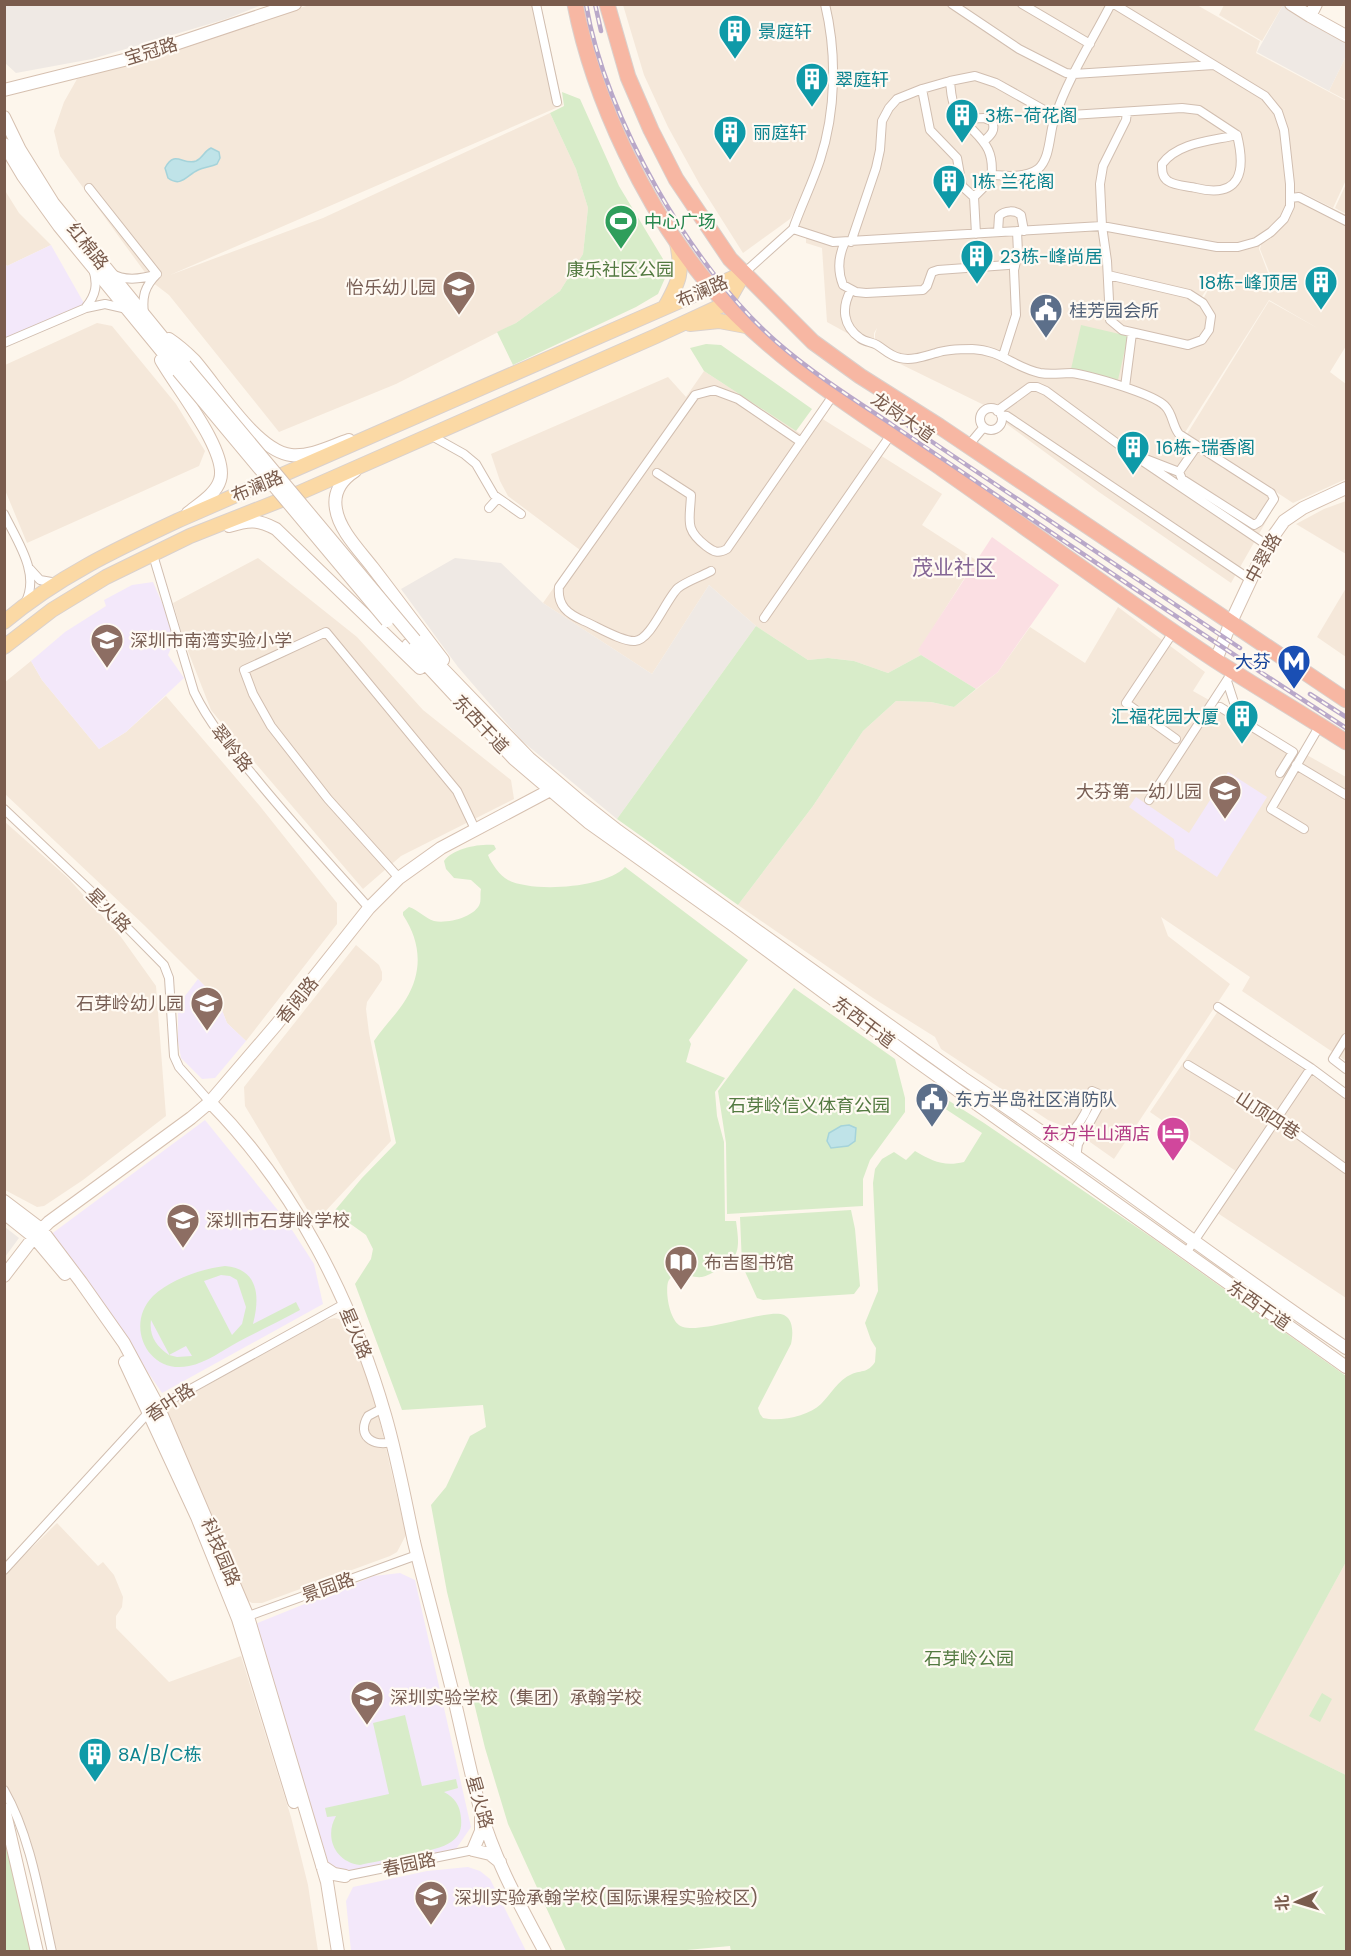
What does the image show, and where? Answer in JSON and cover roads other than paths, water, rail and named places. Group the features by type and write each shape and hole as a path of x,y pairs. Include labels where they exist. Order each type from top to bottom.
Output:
{"highway":[{"name":"龙岗大道","path":"575,4 580,32 599,92 648,197 710,286 751,327 817,382 1216,660 1230,676 1347,741"},
{"name":"龙岗大道","path":"607,4 628,77 676,179 730,259 813,342 860,376 1347,700"}],"main road":[{"name":"宝冠路","path":"4,90 136,57 296,4"},
{"path":"1291,4 1313,10 1347,36"},
{"name":"红棉路","path":"4,117 36,177 53,203 144,315 154,334"},
{"name":"红棉路","path":"4,144 40,200 93,267 127,309 154,334 182,368"},
{"path":"665,307 675,289 682,267 676,238"},
{"name":"布澜路","path":"4,622 23,606 96,559 179,520 744,273"},
{"name":"布澜路","path":"4,647 52,610 106,577 190,536 299,493 727,303 744,273"},
{"path":"679,325 719,321 751,327"},
{"path":"154,334 182,348 258,437 279,452 310,453 391,427"},
{"path":"154,334 171,378 215,446 222,468 220,481 214,492 179,520"},
{"path":"560,353 570,373"},
{"name":"东西干道","path":"182,368 411,643 492,729 588,822 733,925 915,1060 1190,1248 1347,1348"},
{"path":"398,448 343,480 335,499 337,517 492,729"},
{"name":"中翠路","path":"1216,660 1267,545 1284,521 1303,508 1347,488"},
{"path":"190,536 243,522 262,522 276,529 492,729"},
{"name":"东西干道","path":"555,788 1076,1158 1347,1367"},
{"name":"香阅路","path":"4,1276 37,1233 210,1102 276,1025 369,908 399,878 426,858 475,829 555,788"},
{"name":"星火路","path":"210,1102 228,1120 258,1158 305,1225 321,1253 368,1362 392,1442 417,1555 482,1814 500,1863 545,1952"},
{"name":"科技园路","path":"4,1201 37,1233 103,1322 153,1409 197,1517 243,1618 330,1894 338,1952"},
{"name":"科技园路","path":"4,1213 37,1233"},
{"name":"科技园路","path":"243,1618 319,1882 331,1952"},
{"path":"4,1809 37,1952"},
{"path":"482,1814 481,1831 473,1850 490,1854 500,1863"},
{"path":"322,1866 334,1874 345,1876"},
{"path":"330,1894 345,1876"}],"street":[{"path":"536,4 557,102"},
{"path":"744,273 793,230 821,158 832,101 832,44 825,4"},
{"path":"952,4 1019,49 1057,69 1074,74 1215,65"},
{"path":"1022,4 1090,44"},
{"path":"793,230 833,242 848,242 1102,226 1217,247 1238,247 1256,242 1270,232 1284,219 1290,206 1284,130 1278,112 1264,96 1113,4 1074,74 1055,116 1044,161 1038,169 1019,175 992,175"},
{"path":"1015,262 1008,265 938,270 932,272 923,290 866,293 851,290 843,285 839,276 840,251 848,242 876,168 882,122 897,99 922,89 975,76 996,83 1055,116 1182,108 1199,110 1238,135 1242,155 1240,174 1235,183 1226,189 1212,192 1169,182 1163,175 1162,164 1168,155 1185,147 1238,135"},
{"path":"950,81 952,101 956,110 984,141 989,150 992,175 988,185 974,198"},
{"path":"922,89 930,130 957,158 962,186 974,198 976,234"},
{"path":"1108,275 1189,294 1203,303 1211,316 1209,330 1202,340 1188,345 1122,330 1110,320 1108,275 1102,226 1101,175 1126,120 1126,112"},
{"path":"964,119 984,118 992,121 993,133 984,141"},
{"path":"89,188 157,274"},
{"path":"1290,198 1299,197 1347,221"},
{"path":"998,232 999,216 1006,212 1017,212 1021,215 1021,231 1014,270 1016,315 1003,356"},
{"path":"86,308 95,293 93,267"},
{"path":"107,270 124,278 146,278 157,274"},
{"path":"144,315 142,301 144,291 157,274"},
{"path":"851,290 844,306 845,320 860,338 878,345 885,353 901,359 969,349 986,350 1039,373 1057,375 1071,373 1125,387 1164,404 1179,434 1271,493 1274,499 1259,522 1254,525 1250,524 1182,479 1179,472 1132,454"},
{"path":"4,343 86,308 105,304 127,309"},
{"path":"1125,387 1132,333"},
{"path":"999,413 1030,387 1046,391 1132,454 1267,545"},
{"path":"711,571 677,589 644,637 634,642 572,616 564,608 558,596 559,587 695,395 714,390 738,399 801,442"},
{"path":"657,473 691,495 690,530 693,536 714,552 727,549 834,394"},
{"path":"983,428 980,419 982,412 988,408 1007,417 1251,580"},
{"path":"983,428 991,430 997,428 1001,422 999,413"},
{"path":"968,446 983,428"},
{"path":"764,618 892,433"},
{"path":"429,435 464,454 476,464 494,495 521,514"},
{"path":"1179,472 1197,446"},
{"path":"489,508 498,498"},
{"path":"4,514 28,566 40,580 58,583"},
{"name":"翠岭路","path":"153,555 194,692 201,707 220,735 264,789 369,908"},
{"path":"23,606 31,590 28,566"},
{"path":"1174,631 1126,703 1176,739"},
{"path":"399,878 328,799 271,726 253,694 244,670 326,632 457,791 475,829"},
{"path":"1230,676 1239,718"},
{"path":"1149,800 1230,676"},
{"path":"1220,707 1293,752 1280,773"},
{"path":"1304,829 1271,809 1320,725"},
{"path":"1296,765 1347,795"},
{"name":"星火路","path":"4,809 164,965 169,978 174,1056 179,1067 210,1102"},
{"path":"1218,1007 1347,1094"},
{"path":"1347,1038 1333,1059 1347,1069"},
{"name":"山顶四巷","path":"1188,1065 1277,1119 1347,1169"},
{"path":"1190,1248 1311,1068"},
{"path":"1054,1142 1066,1138 1073,1130 1089,1107 1092,1091 1104,1096 1078,1144 1076,1158"},
{"name":"香叶路","path":"4,1570 153,1409 344,1304"},
{"path":"383,1408 368,1416 364,1431 369,1440 374,1443 392,1442"},
{"name":"景园路","path":"243,1618 417,1555"},
{"path":"4,1790 15,1808 24,1834 52,1952"},
{"name":"春园路","path":"345,1876 473,1850"}],"water":[{"path":"211,148 219,152 220,158 217,164 198,170 177,182 168,178 165,168 169,162 176,159 196,161"},
{"path":"849,1125 856,1128 855,1141 848,1146 831,1148 827,1141 829,1133 841,1126"}],"railway":[{"path":"586,4 596,48 612,95 632,142 657,189 685,234 715,275 747,313 779,344 850,397 1346,728"},
{"path":"595,4 601,31"},
{"path":"889,413 1240,648"},
{"path":"1310,694 1346,717"}],"place":[{"name":"景庭轩","path":"735,60"},
{"name":"翠庭轩","path":"812,108"},
{"name":"3栋-荷花阁","path":"962,144"},
{"name":"丽庭轩","path":"730,161"},
{"name":"1栋 兰花阁","path":"949,210"},
{"name":"中心广场","path":"621,250"},
{"name":"23栋-峰尚居","path":"977,285"},
{"name":"18栋-峰顶居","path":"1321,311"},
{"name":"怡乐幼儿园","path":"459,316"},
{"name":"桂芳园会所","path":"1046,339"},
{"name":"16栋-瑞香阁","path":"1133,476"},
{"name":"深圳市南湾实验小学","path":"107,669"},
{"name":"大芬","path":"1294,690"},
{"name":"汇福花园大厦","path":"1242,745"},
{"name":"大芬第一幼儿园","path":"1225,820"},
{"name":"石芽岭幼儿园","path":"207,1032"},
{"name":"东方半岛社区消防队","path":"932,1128"},
{"name":"东方半山酒店","path":"1173,1162"},
{"name":"深圳市石芽岭学校","path":"183,1249"},
{"name":"布吉图书馆","path":"681,1291"},
{"name":"深圳实验学校（集团）承翰学校","path":"367,1726"},
{"name":"8A/B/C栋","path":"95,1783"},
{"name":"深圳实验承翰学校(国际课程实验校区)","path":"431,1926"}],"district":[{"name":"茂业社区","path":"954,567"}],"park label":[{"name":"康乐社区公园","path":"620,269"},
{"name":"石芽岭信义体育公园","path":"809,1105"},
{"name":"石芽岭公园","path":"969,1658"}]}
